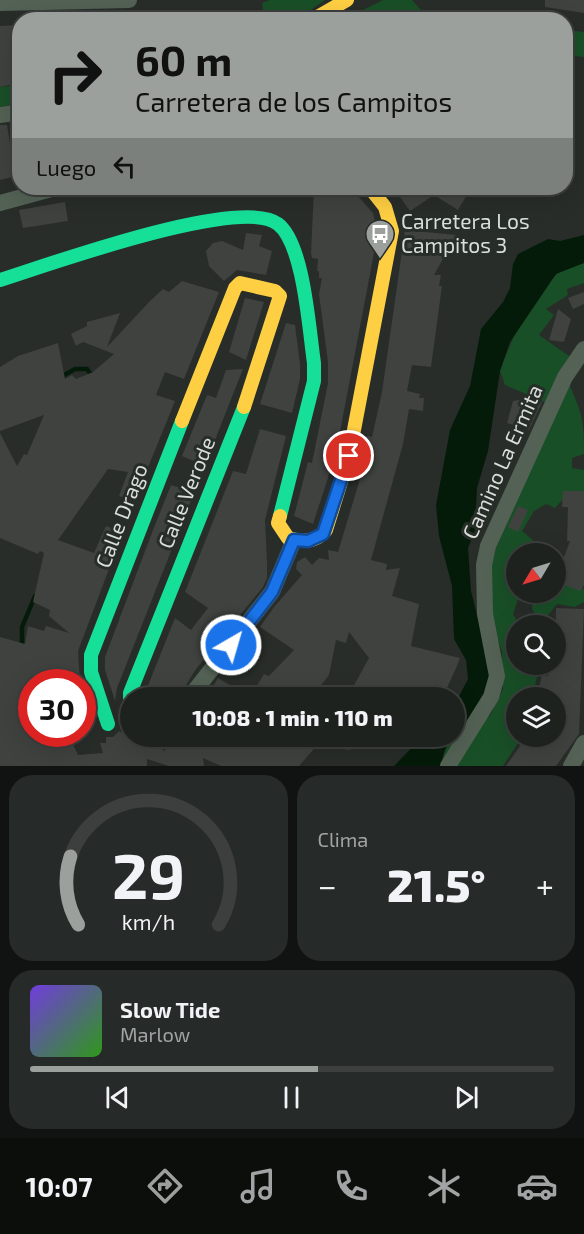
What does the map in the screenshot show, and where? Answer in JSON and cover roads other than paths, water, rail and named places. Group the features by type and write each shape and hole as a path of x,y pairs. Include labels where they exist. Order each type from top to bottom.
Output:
{"main road":[{"path":"326,12 346,0"},
{"path":"0,280 103,247 196,223 253,215 272,219 279,224 298,256 314,363 314,381 278,518 280,529 294,540 308,541 323,534 349,456 392,231 385,207 376,195"},
{"name":"Calle Drago","path":"108,724 91,672 92,655 140,525 235,288 240,283 275,291 280,296"},
{"name":"Calle Verode","path":"138,687 251,389 280,296"}],"street":[{"path":"0,3 129,0"},
{"path":"0,203 29,195"},
{"name":"Camino La Ermita","path":"448,766 491,697 497,676 485,614 484,565 488,546 565,377 584,349"},
{"path":"198,687 272,592 294,540"},
{"path":"571,766 584,743"}],"waterway":[{"path":"59,378 75,369 87,369 92,376"},
{"path":"22,648 22,627 35,596"}],"place":[{"name":"Carretera Los Campitos 3","path":"380,260"}]}
